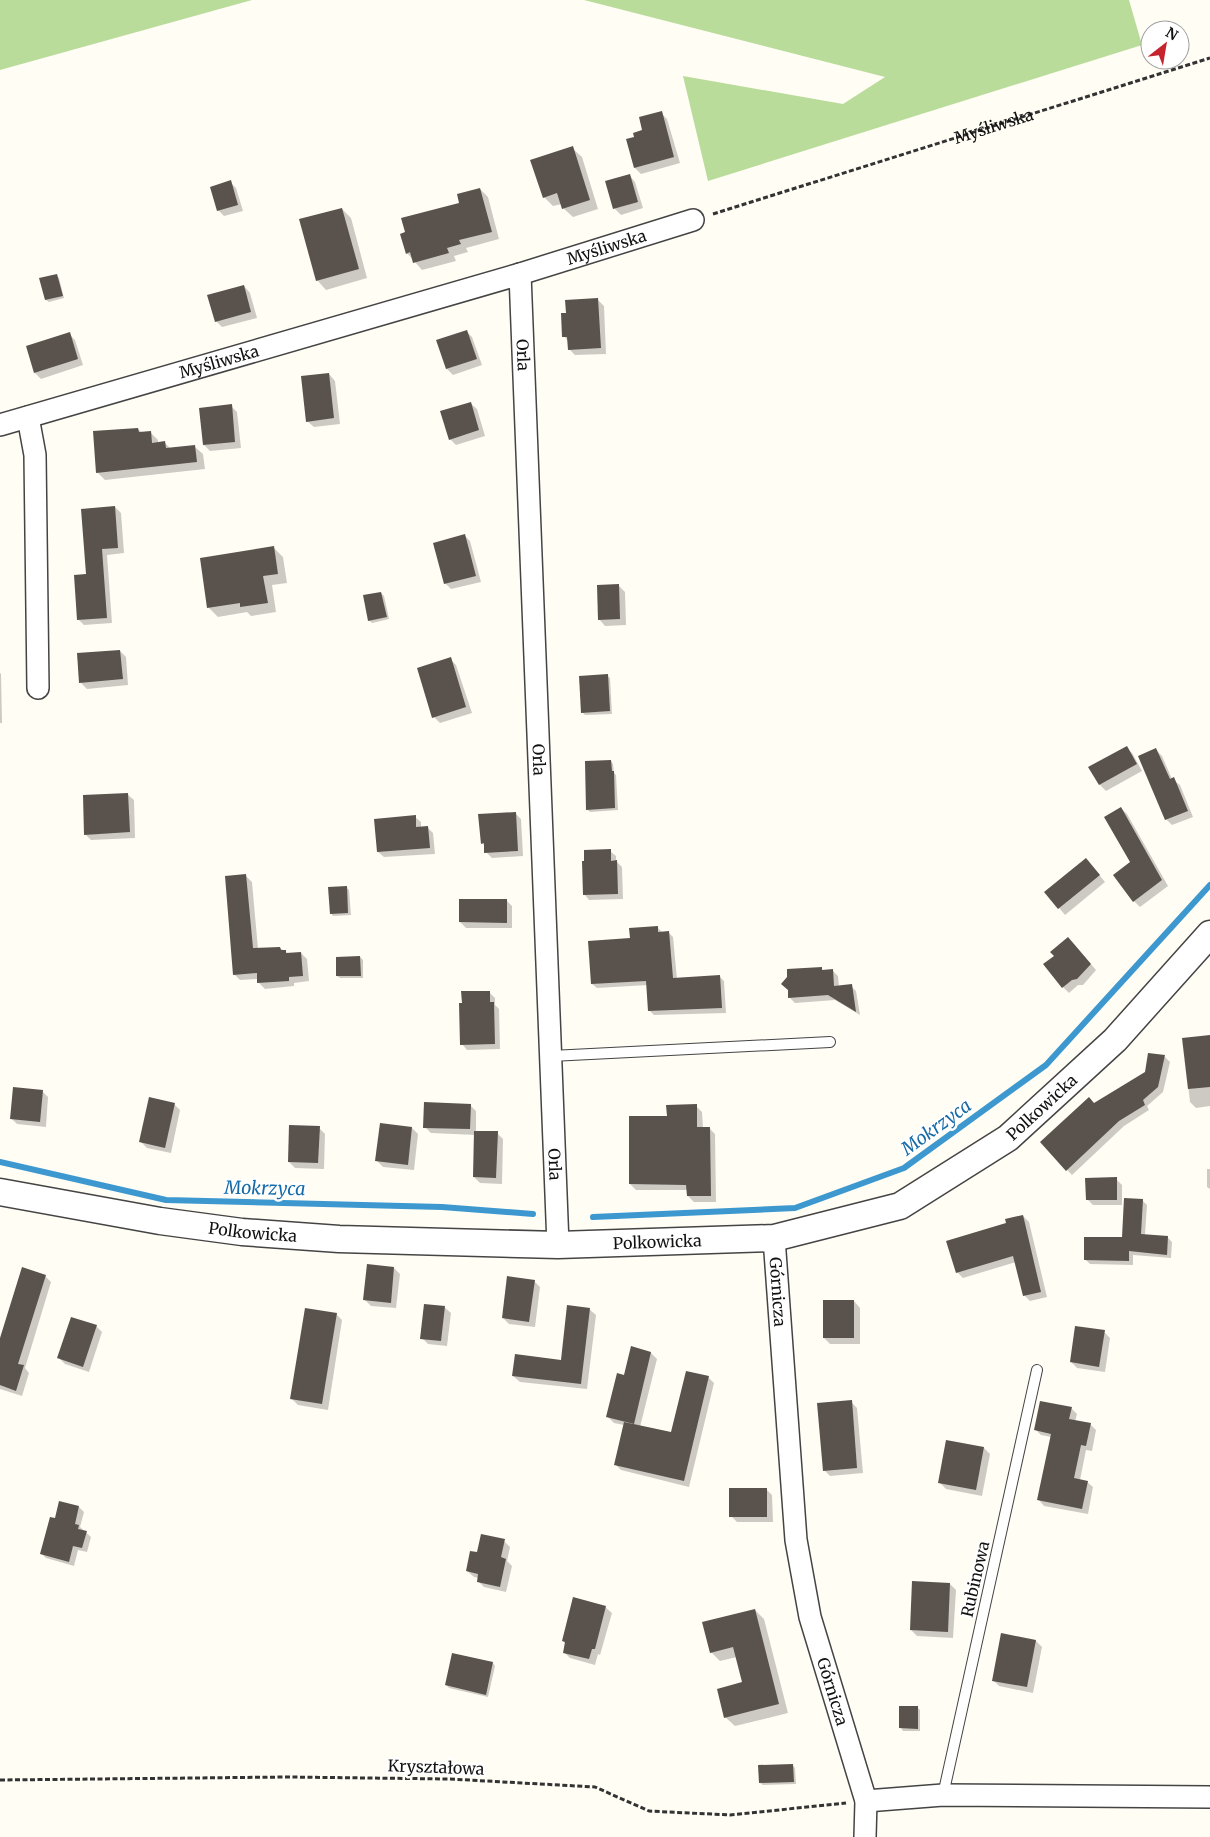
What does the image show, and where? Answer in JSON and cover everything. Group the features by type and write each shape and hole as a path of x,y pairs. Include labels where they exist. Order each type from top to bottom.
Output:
{"street":[{"name":"Myśliwska","path":"0,425 520,274 693,220"},
{"name":"Orla","path":"520,274 558,1245"},
{"path":"28,417 35,455 38,688"},
{"name":"Polkowicka","path":"0,1192 160,1220 242,1232 339,1239 558,1245 774,1238 900,1206 1008,1138 1115,1040 1210,934"},
{"name":"Górnicza","path":"774,1238 796,1540 810,1617 866,1801 865,1837"},
{"path":"866,1801 943,1795 1210,1797"}],"lane":[{"path":"551,1056 830,1042"},
{"name":"Rubinowa","path":"943,1795 1037,1370"}],"path":[{"name":"Myśliwska","path":"693,220 1210,58"},
{"name":"Kryształowa","path":"0,1780 288,1777 450,1779 595,1787 649,1811 730,1815 866,1801"}],"green space":[{"path":"0,0 252,0 0,70"},
{"path":"584,0 1129,0 1140,38 1140,46 708,181 683,76 843,104 885,77"}],"building":[{"path":"662,111 674,157 634,168 626,139 634,137 633,133 642,130 639,117"},
{"path":"573,146 590,200 562,209 557,193 543,198 530,160"},
{"path":"630,174 638,202 613,209 605,181"},
{"path":"231,180 238,205 217,211 210,187"},
{"path":"480,188 492,232 459,240 461,244 447,248 449,253 413,263 410,252 406,254 400,234 405,232 401,218 459,203 457,194"},
{"path":"342,208 359,269 316,281 299,219"},
{"path":"57,274 63,296 45,300 39,278"},
{"path":"244,285 251,312 215,322 207,295"},
{"path":"598,298 601,348 568,350 567,337 562,337 561,313 566,313 565,300"},
{"path":"467,330 477,359 446,369 436,340"},
{"path":"70,332 78,359 34,373 26,346"},
{"path":"329,373 334,418 306,422 301,376"},
{"path":"471,402 479,430 449,440 440,411"},
{"path":"232,404 235,442 203,445 199,408"},
{"path":"138,428 139,432 151,431 152,443 165,441 166,448 195,445 197,462 96,473 93,431"},
{"path":"115,506 118,548 102,549 107,618 77,620 74,575 86,574 81,509"},
{"path":"465,534 476,576 444,584 433,543"},
{"path":"274,546 278,574 263,576 268,603 240,607 240,603 207,608 200,558"},
{"path":"619,584 620,619 598,620 597,585"},
{"path":"381,592 387,617 368,621 363,595"},
{"path":"120,650 123,679 79,683 77,653"},
{"path":"451,657 466,707 432,718 417,668"},
{"path":"608,674 610,711 581,713 579,676"},
{"path":"1127,746 1137,764 1099,785 1088,767"},
{"path":"1156,748 1170,779 1174,777 1188,811 1165,820 1138,756"},
{"path":"611,760 612,771 614,771 615,808 586,810 585,761"},
{"path":"128,793 130,832 84,835 83,795"},
{"path":"1121,807 1162,880 1133,902 1113,875 1130,862 1104,817"},
{"path":"516,812 518,851 484,853 484,843 481,844 478,814"},
{"path":"416,815 416,827 428,826 430,848 377,852 374,819"},
{"path":"611,849 611,861 617,860 618,894 583,895 582,861 584,861 584,850"},
{"path":"1086,858 1100,875 1058,909 1044,892"},
{"path":"246,874 253,948 280,947 281,950 286,950 286,953 301,952 303,976 289,977 289,981 257,983 257,973 233,975 225,876"},
{"path":"347,886 348,913 330,914 328,887"},
{"path":"459,899 507,899 507,923 459,922"},
{"path":"658,926 658,932 669,931 673,978 720,975 722,1008 648,1011 646,981 591,984 588,941 630,938 629,928"},
{"path":"1068,937 1091,964 1077,979 1072,980 1062,988 1043,964 1054,956 1050,952"},
{"path":"360,956 361,976 336,976 336,957"},
{"path":"822,967 822,970 833,969 834,986 852,984 856,1012 828,995 788,998 788,990 781,984 787,977 787,969"},
{"path":"461,991 490,991 490,1002 494,1002 495,1044 460,1045 459,1003 462,1003"},
{"path":"1210,1035 1210,1087 1188,1089 1182,1038"},
{"path":"1148,1053 1165,1055 1158,1087 1143,1100 1145,1105 1119,1121 1066,1171 1040,1142 1089,1097 1094,1103 1145,1072"},
{"path":"13,1087 43,1090 40,1122 10,1119"},
{"path":"149,1097 175,1103 165,1148 139,1142"},
{"path":"424,1102 471,1104 470,1129 423,1128"},
{"path":"697,1104 697,1127 710,1127 711,1196 687,1196 686,1185 629,1184 629,1116 667,1116 666,1105"},
{"path":"380,1123 412,1127 408,1165 375,1161"},
{"path":"289,1125 320,1126 318,1163 288,1162"},
{"path":"474,1131 498,1131 496,1178 473,1177"},
{"path":"1117,1177 1117,1200 1086,1200 1085,1178"},
{"path":"1124,1198 1143,1199 1141,1234 1168,1236 1167,1255 1129,1251 1129,1261 1084,1260 1084,1237 1122,1237"},
{"path":"1023,1215 1041,1292 1023,1296 1013,1256 956,1273 946,1241 1006,1223 1005,1219"},
{"path":"367,1264 394,1267 391,1303 363,1300"},
{"path":"22,1267 46,1275 18,1364 24,1365 16,1391 0,1385 0,1338"},
{"path":"507,1276 535,1280 529,1322 502,1318"},
{"path":"823,1300 854,1300 854,1338 823,1338"},
{"path":"424,1304 445,1306 441,1341 420,1339"},
{"path":"567,1305 590,1308 581,1384 512,1376 515,1354 561,1360"},
{"path":"305,1308 337,1313 322,1404 290,1399"},
{"path":"71,1317 97,1325 83,1367 57,1358"},
{"path":"1075,1326 1105,1330 1099,1367 1070,1362"},
{"path":"631,1346 651,1352 634,1424 606,1417 617,1373 624,1375"},
{"path":"686,1371 709,1376 684,1481 614,1465 624,1422 671,1432"},
{"path":"852,1400 857,1468 823,1471 817,1403"},
{"path":"1040,1401 1072,1407 1069,1419 1091,1423 1086,1446 1081,1445 1074,1478 1088,1481 1082,1509 1037,1500 1051,1434 1034,1430"},
{"path":"946,1440 984,1447 976,1490 938,1483"},
{"path":"729,1488 767,1488 767,1517 729,1517"},
{"path":"59,1501 79,1506 75,1524 79,1525 78,1529 87,1531 82,1548 73,1546 69,1562 40,1554 50,1517 55,1518"},
{"path":"481,1534 505,1539 501,1557 506,1559 500,1587 477,1582 478,1574 466,1571 470,1551 477,1552"},
{"path":"912,1581 950,1583 948,1632 910,1630"},
{"path":"573,1597 606,1606 595,1649 592,1649 589,1659 563,1653 565,1642 562,1641"},
{"path":"755,1609 779,1704 724,1718 717,1689 742,1682 733,1647 710,1653 702,1622"},
{"path":"1001,1633 1036,1640 1027,1687 992,1681"},
{"path":"452,1653 493,1662 486,1695 445,1685"},
{"path":"899,1706 918,1706 918,1729 899,1728"},
{"path":"793,1764 794,1782 759,1783 758,1765"}],"waterway":[{"name":"Mokrzyca","path":"593,1217 795,1208 904,1168 1046,1065 1210,885"},
{"name":"Mokrzyca","path":"0,1162 166,1200 442,1207 533,1214"}]}
